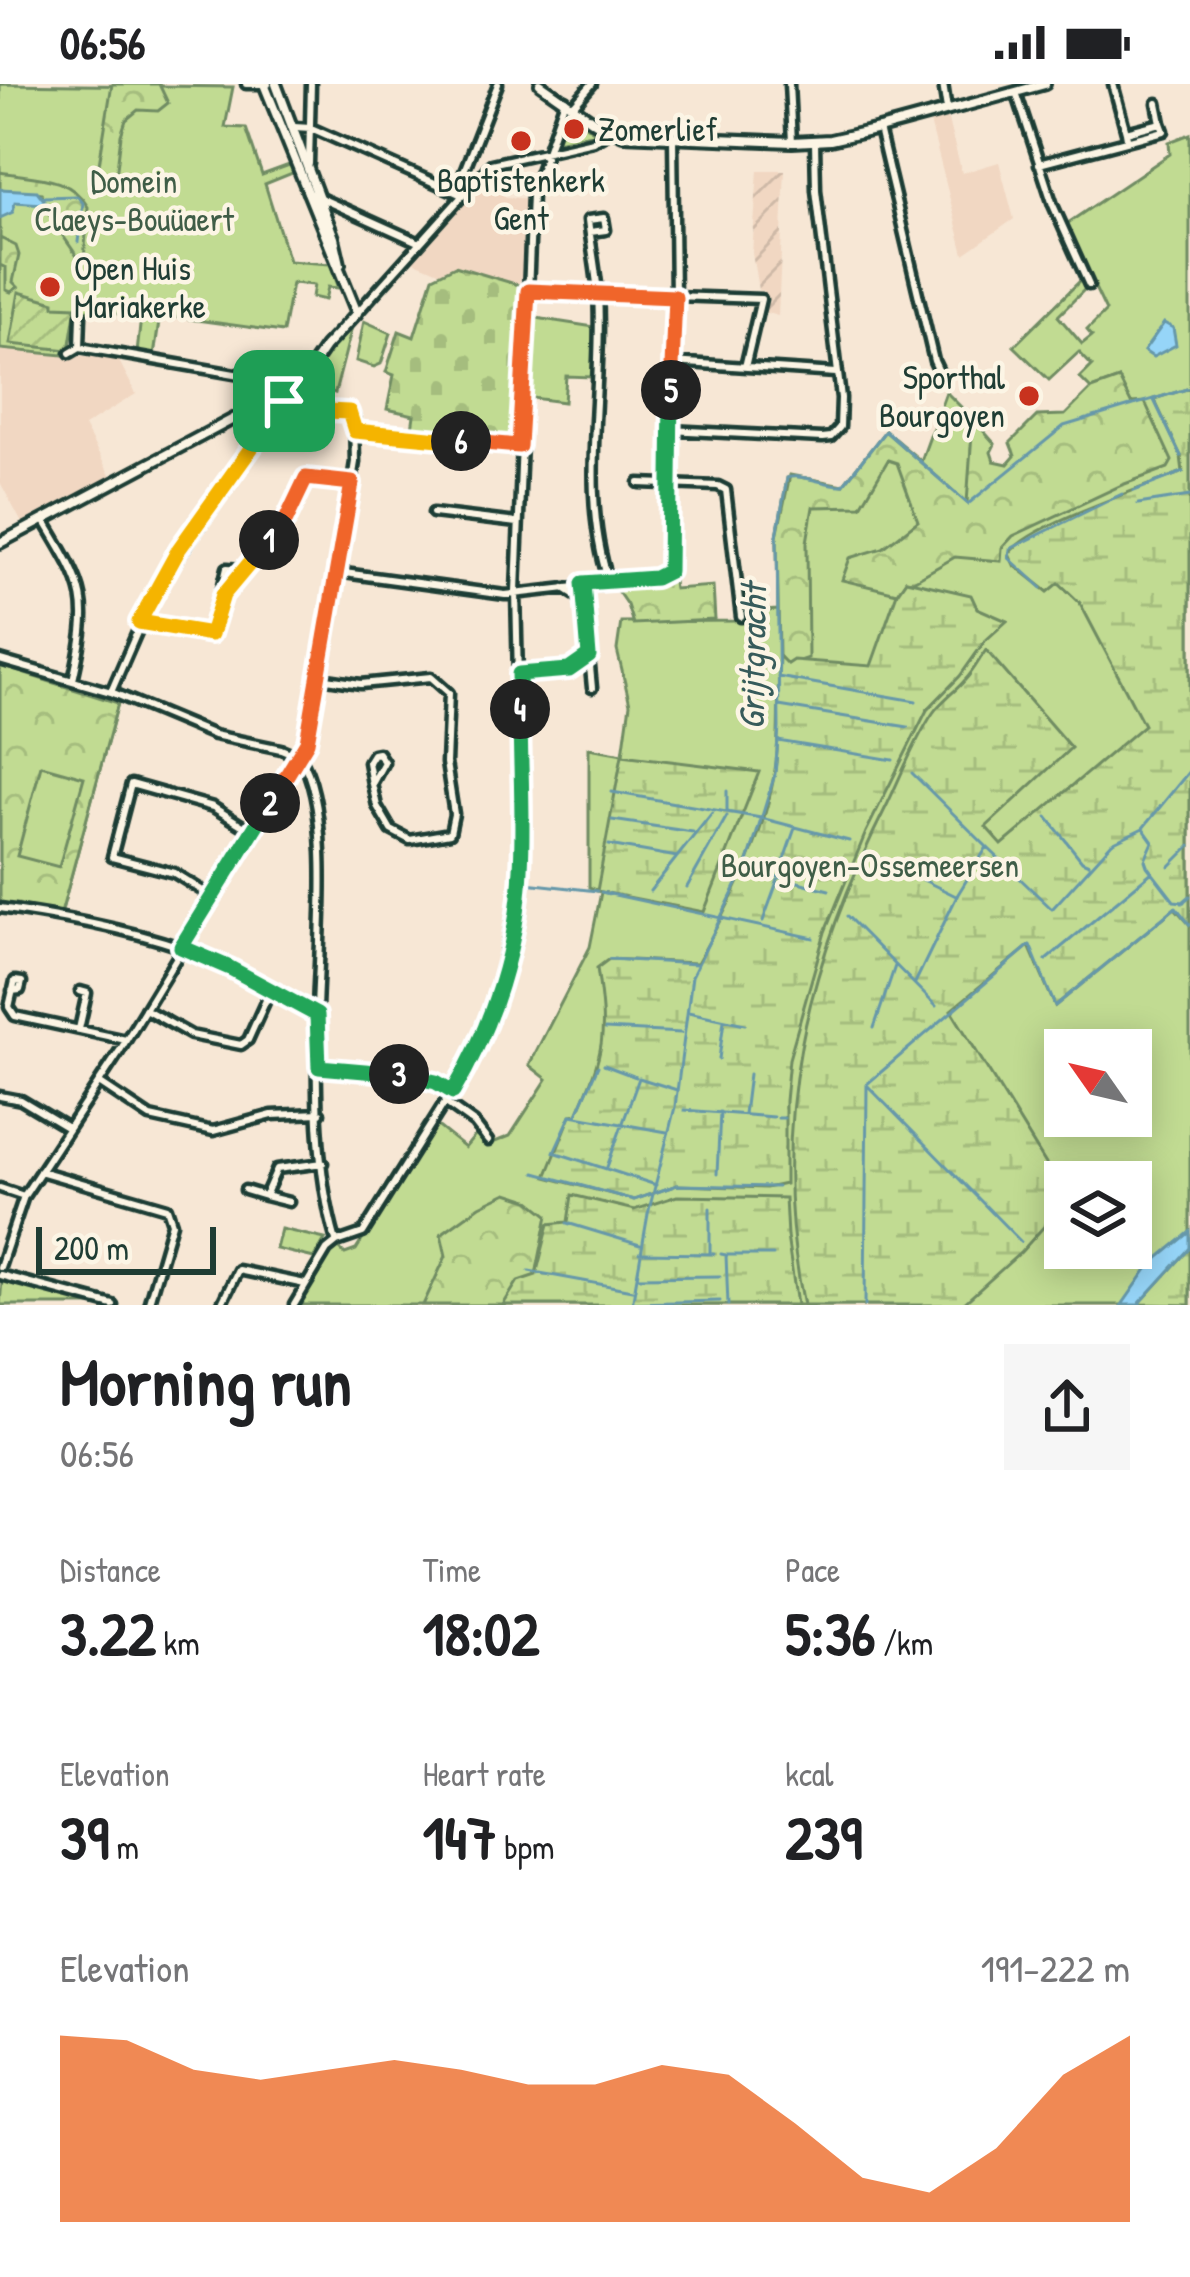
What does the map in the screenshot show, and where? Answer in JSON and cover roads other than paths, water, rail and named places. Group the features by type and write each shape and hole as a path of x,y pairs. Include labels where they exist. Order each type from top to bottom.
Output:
{"street":[{"path":"246,84 268,84 319,196 357,313"},
{"path":"308,172 311,84"},
{"path":"462,195 462,176 498,84"},
{"path":"540,84 610,131 640,138 792,142 879,129 1045,84"},
{"path":"294,1305 337,1242 363,1233 475,1054 492,1010 520,886 517,523 532,194 569,103 592,84"},
{"path":"789,84 792,142"},
{"path":"943,84 947,110"},
{"path":"1113,84 1127,135"},
{"path":"1015,90 1039,164 1089,285"},
{"path":"1039,164 1127,135 1164,131 1157,103"},
{"path":"287,128 311,128 462,195"},
{"path":"287,128 307,192 340,266"},
{"path":"879,129 928,338 942,378"},
{"path":"0,543 280,396 305,376 367,299 491,164 593,141 610,131"},
{"path":"337,572 505,595 516,590 655,578 669,571 673,139"},
{"path":"670,430 830,436 842,420 816,190 815,142"},
{"path":"307,192 418,242"},
{"path":"590,232 598,296 596,538 609,582"},
{"path":"528,291 764,300 745,367"},
{"path":"80,346 81,315"},
{"path":"70,353 80,346 252,377 306,410 341,408 354,417 355,431 352,483 307,742 11,1223 0,1271 113,1305"},
{"path":"672,362 838,373"},
{"path":"111,692 139,622 179,549 277,412 280,396"},
{"path":"355,431 519,446"},
{"path":"223,595 286,520 306,478 352,483"},
{"path":"639,483 718,486 729,493 741,617"},
{"path":"434,513 517,523"},
{"path":"44,520 84,595 85,630 73,680"},
{"path":"139,622 208,636 227,568 244,569"},
{"path":"583,583 592,688"},
{"path":"564,589 584,600"},
{"path":"569,670 589,656"},
{"path":"0,660 111,692 214,735 281,748 300,757 307,770 321,854 320,1113 337,1242"},
{"path":"519,674 569,670 591,676"},
{"path":"320,678 361,684 431,676 449,693 446,763 454,814 450,833 419,839 398,837 377,806 372,784 368,762 378,753 384,757 384,767 372,784"},
{"path":"211,896 173,873 112,856 131,784 213,807 251,831"},
{"path":"0,908 181,947 317,1015"},
{"path":"145,1009 191,1035 241,1045 248,1040 271,989"},
{"path":"12,991 9,1007 15,1016 126,1040"},
{"path":"80,1029 86,993"},
{"path":"319,1067 411,1075 453,1092"},
{"path":"99,1083 150,1117 212,1131 272,1115 320,1113"},
{"path":"0,1096 21,1100 68,1128"},
{"path":"446,1103 474,1123 488,1141"},
{"path":"265,1196 277,1169 323,1163"},
{"path":"40,1172 167,1208 172,1223 148,1305"},
{"path":"0,1188 24,1196"},
{"path":"244,1190 289,1202"},
{"path":"221,1305 238,1270 305,1284"}],"water":[{"path":"0,189 37,191 43,204 15,202 13,212 0,218"},
{"path":"1164,323 1173,328 1176,345 1153,357 1144,351"},
{"path":"1190,1232 1190,1248 1142,1305 1122,1305 1147,1269 1152,1269 1152,1263"}],"waterway":[{"path":"43,197 77,196 83,203 78,242"},
{"name":"Grijtgracht","path":"632,1305 648,1214 675,1107 692,976 748,862 775,774 779,728 777,536 787,478 843,485 885,431 968,504 1064,426 1190,388"},
{"path":"1154,400 1181,456"},
{"path":"1134,491 1183,472"},
{"path":"1042,588 1009,558 1010,549 1122,494"},
{"path":"1138,504 1190,496"},
{"path":"778,677 916,701"},
{"path":"779,706 908,727"},
{"path":"778,741 893,760"},
{"path":"915,983 958,894 987,847 1052,909 1112,843 1143,828 1190,770"},
{"path":"912,773 987,847"},
{"path":"727,791 727,812"},
{"path":"612,792 761,818 849,841"},
{"path":"650,891 712,813"},
{"path":"687,887 727,816"},
{"path":"1047,817 1089,864"},
{"path":"612,820 693,832"},
{"path":"782,865 795,828"},
{"path":"1143,828 1153,842 1147,866 1174,901 1184,902"},
{"path":"609,845 677,857"},
{"path":"1169,867 1190,846"},
{"path":"866,852 956,896"},
{"path":"744,872 829,890"},
{"path":"1046,960 1152,872"},
{"path":"763,921 779,877"},
{"path":"526,883 597,891"},
{"path":"601,892 814,938"},
{"path":"1182,903 1190,896"},
{"path":"865,1305 867,1084 1030,945 1055,1006 1176,907 1190,925"},
{"path":"847,916 936,1006"},
{"path":"609,959 697,964"},
{"path":"874,1028 895,966"},
{"path":"688,1012 745,1024"},
{"path":"719,1059 724,1020"},
{"path":"605,1029 681,1033"},
{"path":"604,1065 636,1077"},
{"path":"577,1114 598,1066"},
{"path":"744,1114 749,1074"},
{"path":"607,1167 639,1078 677,1090"},
{"path":"867,1085 1021,1242"},
{"path":"684,1110 773,1117"},
{"path":"717,1174 720,1112"},
{"path":"656,1185 554,1152 571,1115 667,1132"},
{"path":"778,1118 784,1118"},
{"name":"Grijtgracht","path":"535,1173 634,1200 677,1185 777,1187"},
{"path":"710,1208 710,1254"},
{"path":"567,1223 640,1245"},
{"path":"639,1253 714,1254"},
{"path":"721,1254 726,1255 728,1305"},
{"path":"727,1255 773,1255"},
{"path":"529,1271 632,1290"},
{"path":"638,1277 720,1276"},
{"path":"632,1303 720,1301"}],"place":[{"name":"Zomerlief","path":"574,129"},
{"name":"Baptistenkerk Gent","path":"521,141"},
{"name":"Open Huis Mariakerke","path":"50,287"},
{"name":"Sporthal Bourgoyen","path":"1029,396"}],"park label":[{"name":"Domein Claeys-Bouüaert","path":"134,200"},
{"name":"Bourgoyen-Ossemeersen","path":"870,865"}]}
